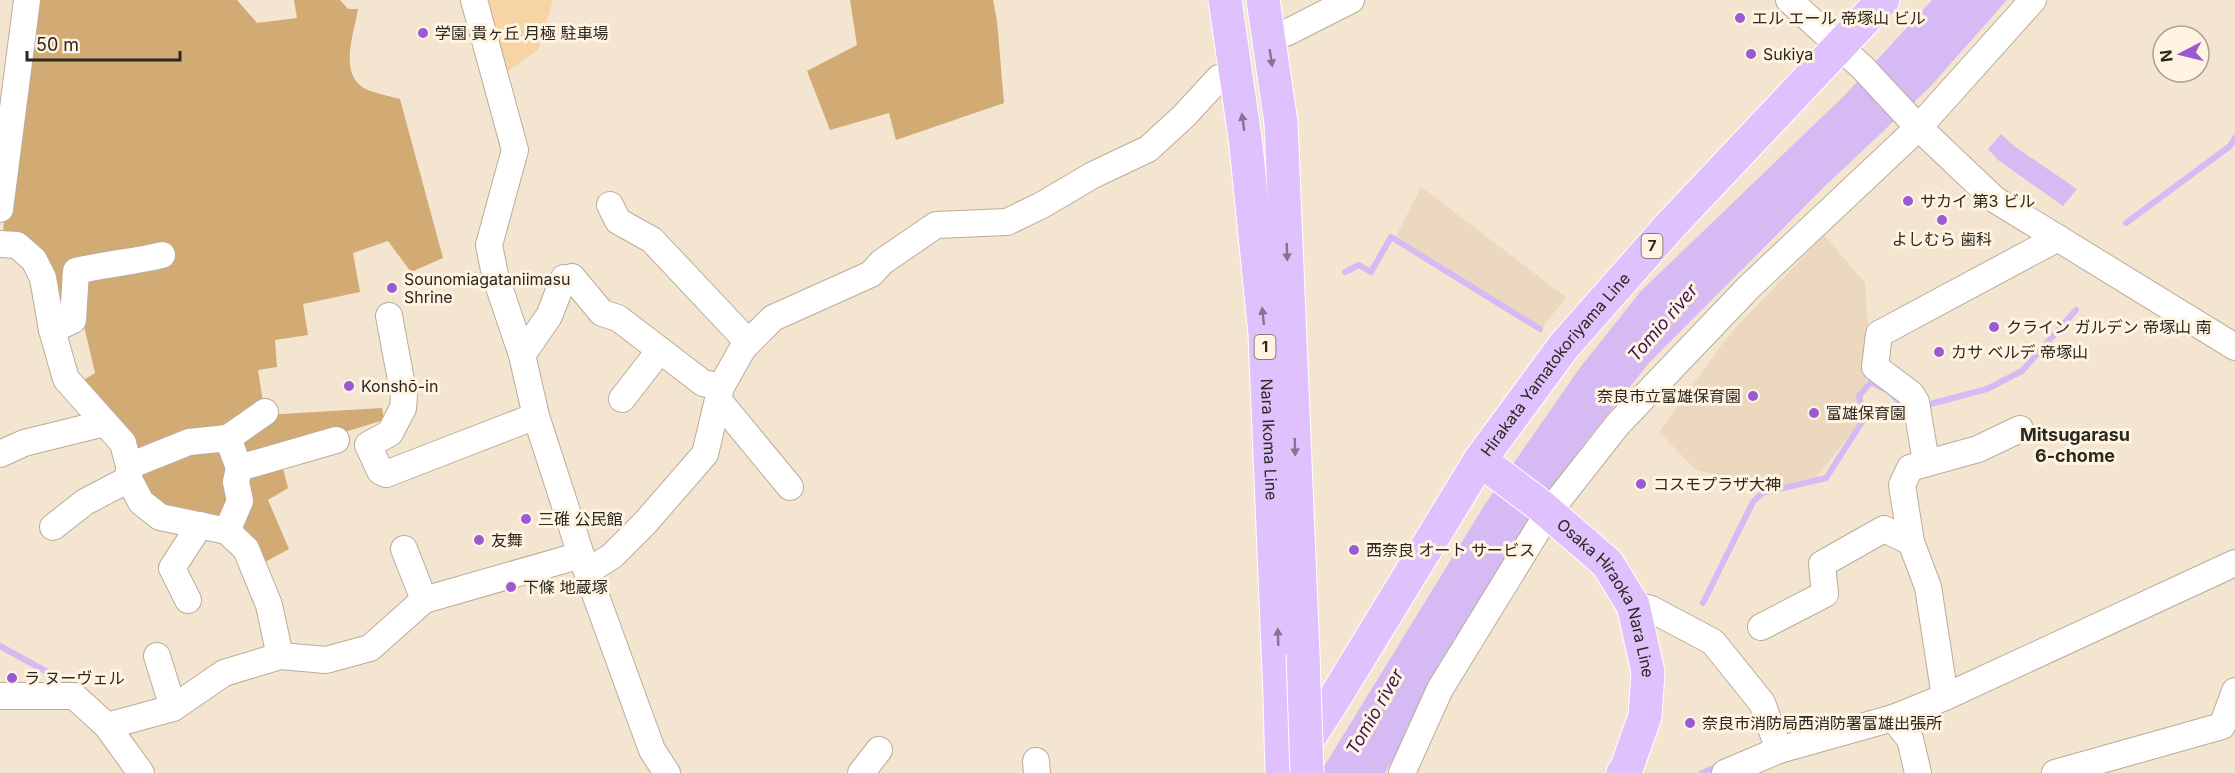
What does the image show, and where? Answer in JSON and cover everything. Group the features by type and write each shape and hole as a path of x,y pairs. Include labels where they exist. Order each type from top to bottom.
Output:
{"main road":[{"name":"Nara Ikoma Line","path":"1225,0 1246,145 1264,334 1282,773"},
{"name":"Nara Ikoma Line","path":"1263,0 1281,123 1307,773"},
{"name":"Hirakata Yamatokoriyama Line","path":"1287,773 1334,699 1491,469 1564,346 1669,227 1883,0"},
{"name":"Osaka Hiraoka Nara Line","path":"1491,469 1545,510 1607,563 1633,605 1648,672 1645,716 1623,773"}],"street":[{"path":"0,209 27,0"},
{"path":"474,0 515,150 489,245 495,275 522,355 537,416 585,563 652,750 666,773"},
{"path":"1286,33 1352,0"},
{"path":"1789,0 1863,68 1917,125 1994,199 2235,347"},
{"path":"1402,773 1440,688 1545,510 1618,424 1749,287 1917,125 2033,0"},
{"path":"107,726 173,708 224,673 279,656 326,660 370,648 424,600 612,556 705,454 720,394 743,348 773,318 871,274 882,262 936,225 1007,222 1042,206 1093,175 1148,149 1184,116 1219,78"},
{"path":"610,205 618,221 652,240 748,342"},
{"path":"1926,462 1916,402 1911,394 1875,367 1879,334 2058,238"},
{"path":"0,244 17,245 34,260 43,278 52,330 66,378 123,443 129,472 141,502 160,518 227,531 246,549 269,605 279,656"},
{"path":"52,330 73,320 76,271 162,255"},
{"path":"522,355 549,316 568,277 602,313 618,318 720,394 790,487"},
{"path":"388,316 404,396 403,408 390,433 368,445 380,471 386,474 537,416"},
{"path":"622,399 660,350"},
{"path":"53,527 129,472 189,442 228,438 265,412"},
{"path":"0,454 24,443 105,423"},
{"path":"1945,697 1928,587 1911,542 1902,485 1910,468 1978,449 2020,429"},
{"path":"227,531 240,501 236,482 239,468 228,438"},
{"path":"239,468 336,440"},
{"path":"188,600 171,567 200,525"},
{"path":"1761,627 1825,594 1822,564 1884,529 1911,542"},
{"path":"404,549 424,600"},
{"path":"1725,773 1779,750 1893,718 1945,697 2235,563"},
{"path":"1633,605 1651,609 1713,642 1762,703 1779,750"},
{"path":"158,656 173,708"},
{"path":"2069,771 2222,726 2235,691"},
{"path":"0,696 75,696 107,726 141,773"},
{"path":"1893,718 1910,739 1918,773"},
{"path":"861,773 879,750"}],"shaded area":[{"path":"39,0 237,0 257,23 297,18 294,0 340,0 348,9 358,9 350,54 353,75 359,84 368,90 400,99 443,258 411,272 388,241 353,253 360,292 303,304 308,335 275,340 277,367 258,370 265,415 382,408 384,420 279,452 288,488 268,500 289,549 256,567 249,546 154,507 77,384 95,373 80,309 55,321 47,278 3,237 5,196"},
{"path":"480,0 553,0 538,50 499,77"},
{"path":"850,0 993,0 1004,103 896,140 889,113 830,130 807,71 857,45"},
{"path":"1421,187 1566,297 1542,328 1395,238"},
{"path":"1824,235 1865,283 1870,359 1858,425 1811,484 1774,486 1696,470 1659,432 1728,336"}],"water":[{"name":"Tomio river","path":"1932,0 2007,0 1929,88 1826,185 1649,363 1587,440 1558,483 1525,525 1478,612 1385,773 1320,773 1484,506 1579,369 1641,291 1845,95"},
{"path":"2001,134 2014,146 2077,189 2063,206 1998,160 1988,149"}],"waterway":[{"path":"2126,223 2230,146 2235,138"},
{"path":"1345,272 1359,265 1371,272 1391,237 1540,329"},
{"path":"1923,406 1987,389 2022,371 2076,310"},
{"path":"1703,603 1753,502 1762,493 1826,478 1864,419 1859,396 1871,382 1889,391 1908,411"},
{"path":"0,646 73,686"},
{"path":"1702,773 1721,765"}],"place":[{"name":"エル エール 帝塚山 ビル","path":"1740,18"},
{"name":"学園 貴ヶ丘 月極 駐車場","path":"423,33"},
{"name":"Sukiya","path":"1751,54"},
{"name":"サカイ 第3 ビル","path":"1908,201"},
{"name":"よしむら 歯科","path":"1942,220"},
{"name":"Sounomiagataniimasu Shrine","path":"392,288"},
{"name":"クライン ガルデン 帝塚山 南","path":"1994,327"},
{"name":"カサ ベルデ 帝塚山","path":"1939,352"},
{"name":"Konshō-in","path":"349,386"},
{"name":"奈良市立富雄保育園","path":"1753,396"},
{"name":"富雄保育園","path":"1814,413"},
{"name":"コスモプラザ大神","path":"1641,484"},
{"name":"三碓 公民館","path":"526,519"},
{"name":"友舞","path":"479,540"},
{"name":"西奈良 オート サービス","path":"1354,550"},
{"name":"下條 地蔵塚","path":"511,587"},
{"name":"ラ ヌーヴェル","path":"12,678"},
{"name":"奈良市消防局西消防署富雄出張所","path":"1690,723"}],"district":[{"name":"Mitsugarasu 6-chome","path":"2075,445"}]}
